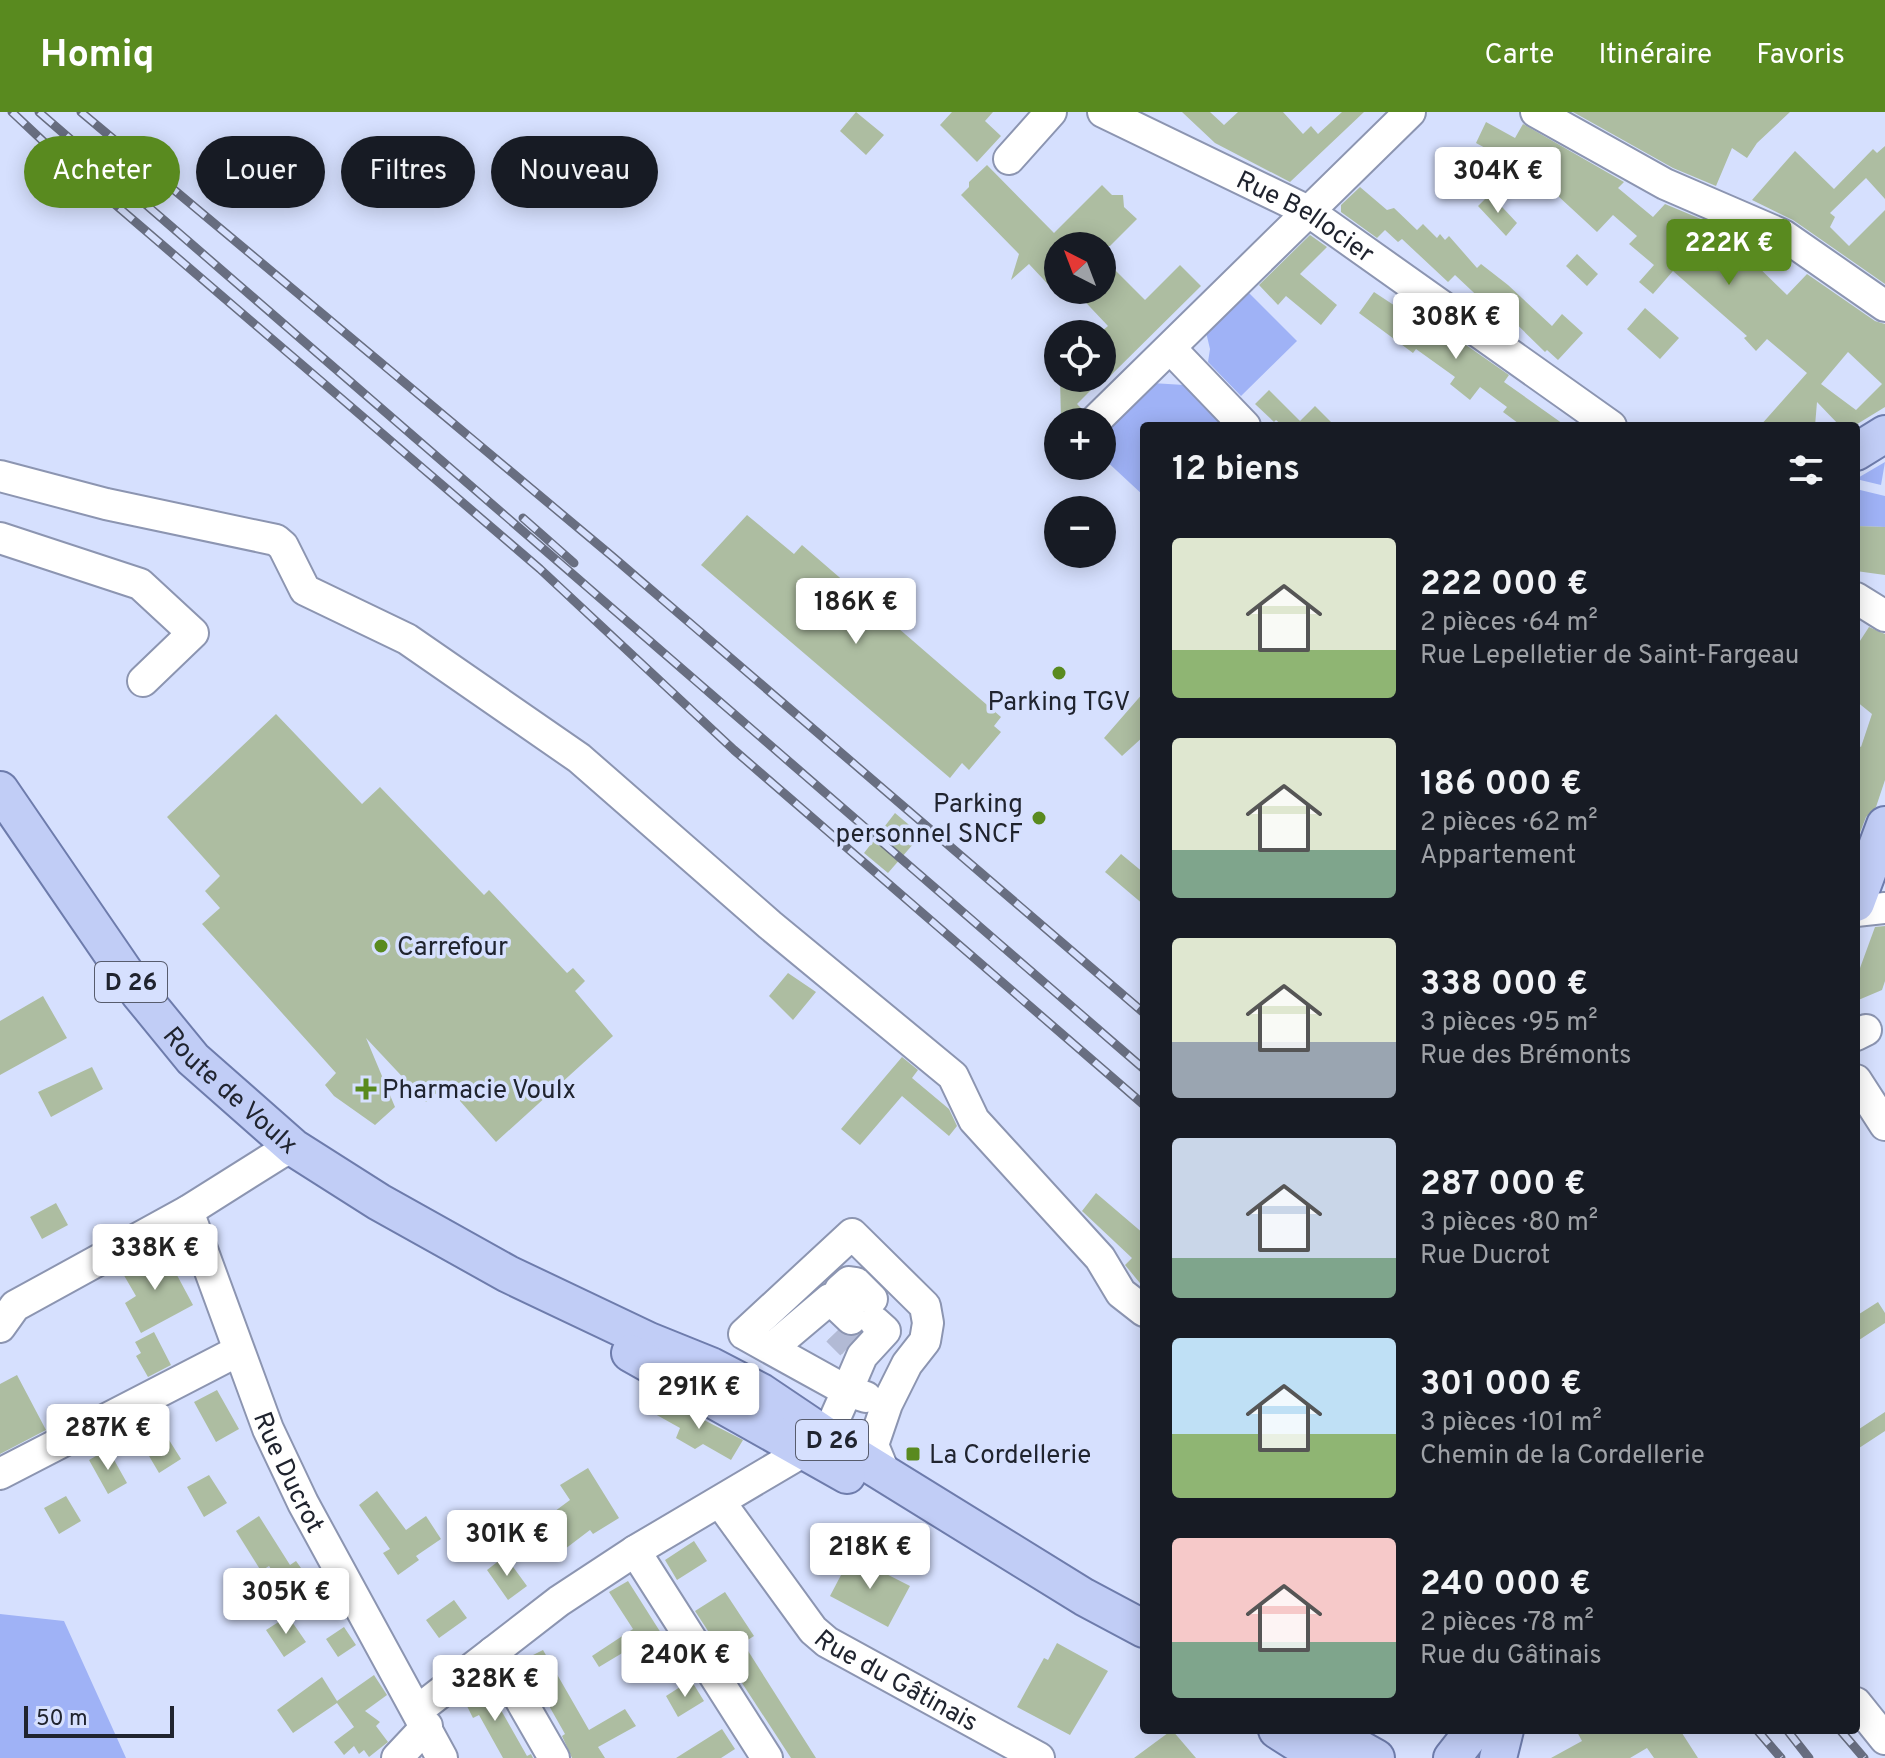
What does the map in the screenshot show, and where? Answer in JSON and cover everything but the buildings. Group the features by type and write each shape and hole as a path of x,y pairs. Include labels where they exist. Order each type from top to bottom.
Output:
{"main road":[{"path":"1860,450 1885,434"},
{"name":"Route de Voulx","path":"0,790 139,993 193,1059 294,1148 379,1202 508,1274 649,1341 711,1366 761,1392 846,1475 1127,1627"},
{"path":"1860,892 1885,825"},
{"name":"Route de Voulx","path":"815,1444 885,1474 1084,1597 1127,1627 1140,1643"},
{"path":"1283,1734 1321,1758"},
{"path":"1333,1734 1376,1758"},
{"path":"1452,1758 1471,1734"},
{"path":"1498,1758 1504,1734"}],"street":[{"path":"1009,159 1051,112"},
{"name":"Rue Bellocier","path":"1103,112 1308,211 1605,422"},
{"path":"1109,408 1410,112"},
{"path":"1536,112 1665,184 1783,235 1885,306"},
{"path":"1171,349 1241,422"},
{"path":"0,476 106,504 276,540 283,546 305,590 407,639 579,758 770,925 953,1076 974,1120 1100,1258 1121,1293 1140,1308"},
{"path":"0,538 140,584 193,633 143,681"},
{"path":"1860,600 1885,616"},
{"path":"1860,911 1885,908"},
{"path":"1860,1086 1885,1125"},
{"path":"5,1315 188,1211 280,1153 294,1148"},
{"name":"Rue Ducrot","path":"188,1211 238,1351 303,1503 442,1758"},
{"path":"885,1474 873,1445 887,1404 907,1364 925,1341 925,1306 852,1234 744,1334 847,1391 887,1404"},
{"path":"397,1758 422,1718 493,1652 559,1601 635,1551 815,1444 847,1391 858,1321 772,1348"},
{"path":"0,1474 238,1351"},
{"name":"Rue du Gâtinais","path":"720,1502 813,1630 827,1642 1039,1758"},
{"path":"635,1551 767,1758"},
{"path":"1127,1627 1121,1625 1140,1636"},
{"path":"493,1652 554,1758"},
{"path":"1860,1708 1885,1739"}],"shaded area":[{"path":"1246,290 1297,341 1241,396 1208,362 1210,349 1205,328"},
{"path":"1152,383 1184,385 1219,422 1140,422 1140,492 1116,470 1116,418"},
{"path":"1885,462 1881,485 1860,480 1860,477"},
{"path":"1860,490 1885,496 1885,527 1860,526"},
{"path":"0,1614 64,1621 126,1758 0,1758"}],"tunnel":[{"path":"837,1331 851,1345"}],"railway":[{"path":"12,112 61,158 540,569 734,750 1140,1102"},
{"path":"39,112 1140,1066"},
{"path":"81,112 613,557 1140,1010"},
{"path":"523,518 574,563"},
{"path":"1760,1734 1781,1758"},
{"path":"1790,1734 1809,1758"},
{"path":"1843,1734 1864,1758"}],"place":[{"name":"Parking TGV","path":"1059,673"},
{"name":"Parking personnel SNCF","path":"1039,818"},
{"name":"Carrefour","path":"381,946"},
{"name":"Pharmacie Voulx","path":"366,1089"},
{"name":"La Cordellerie","path":"913,1454"}]}
